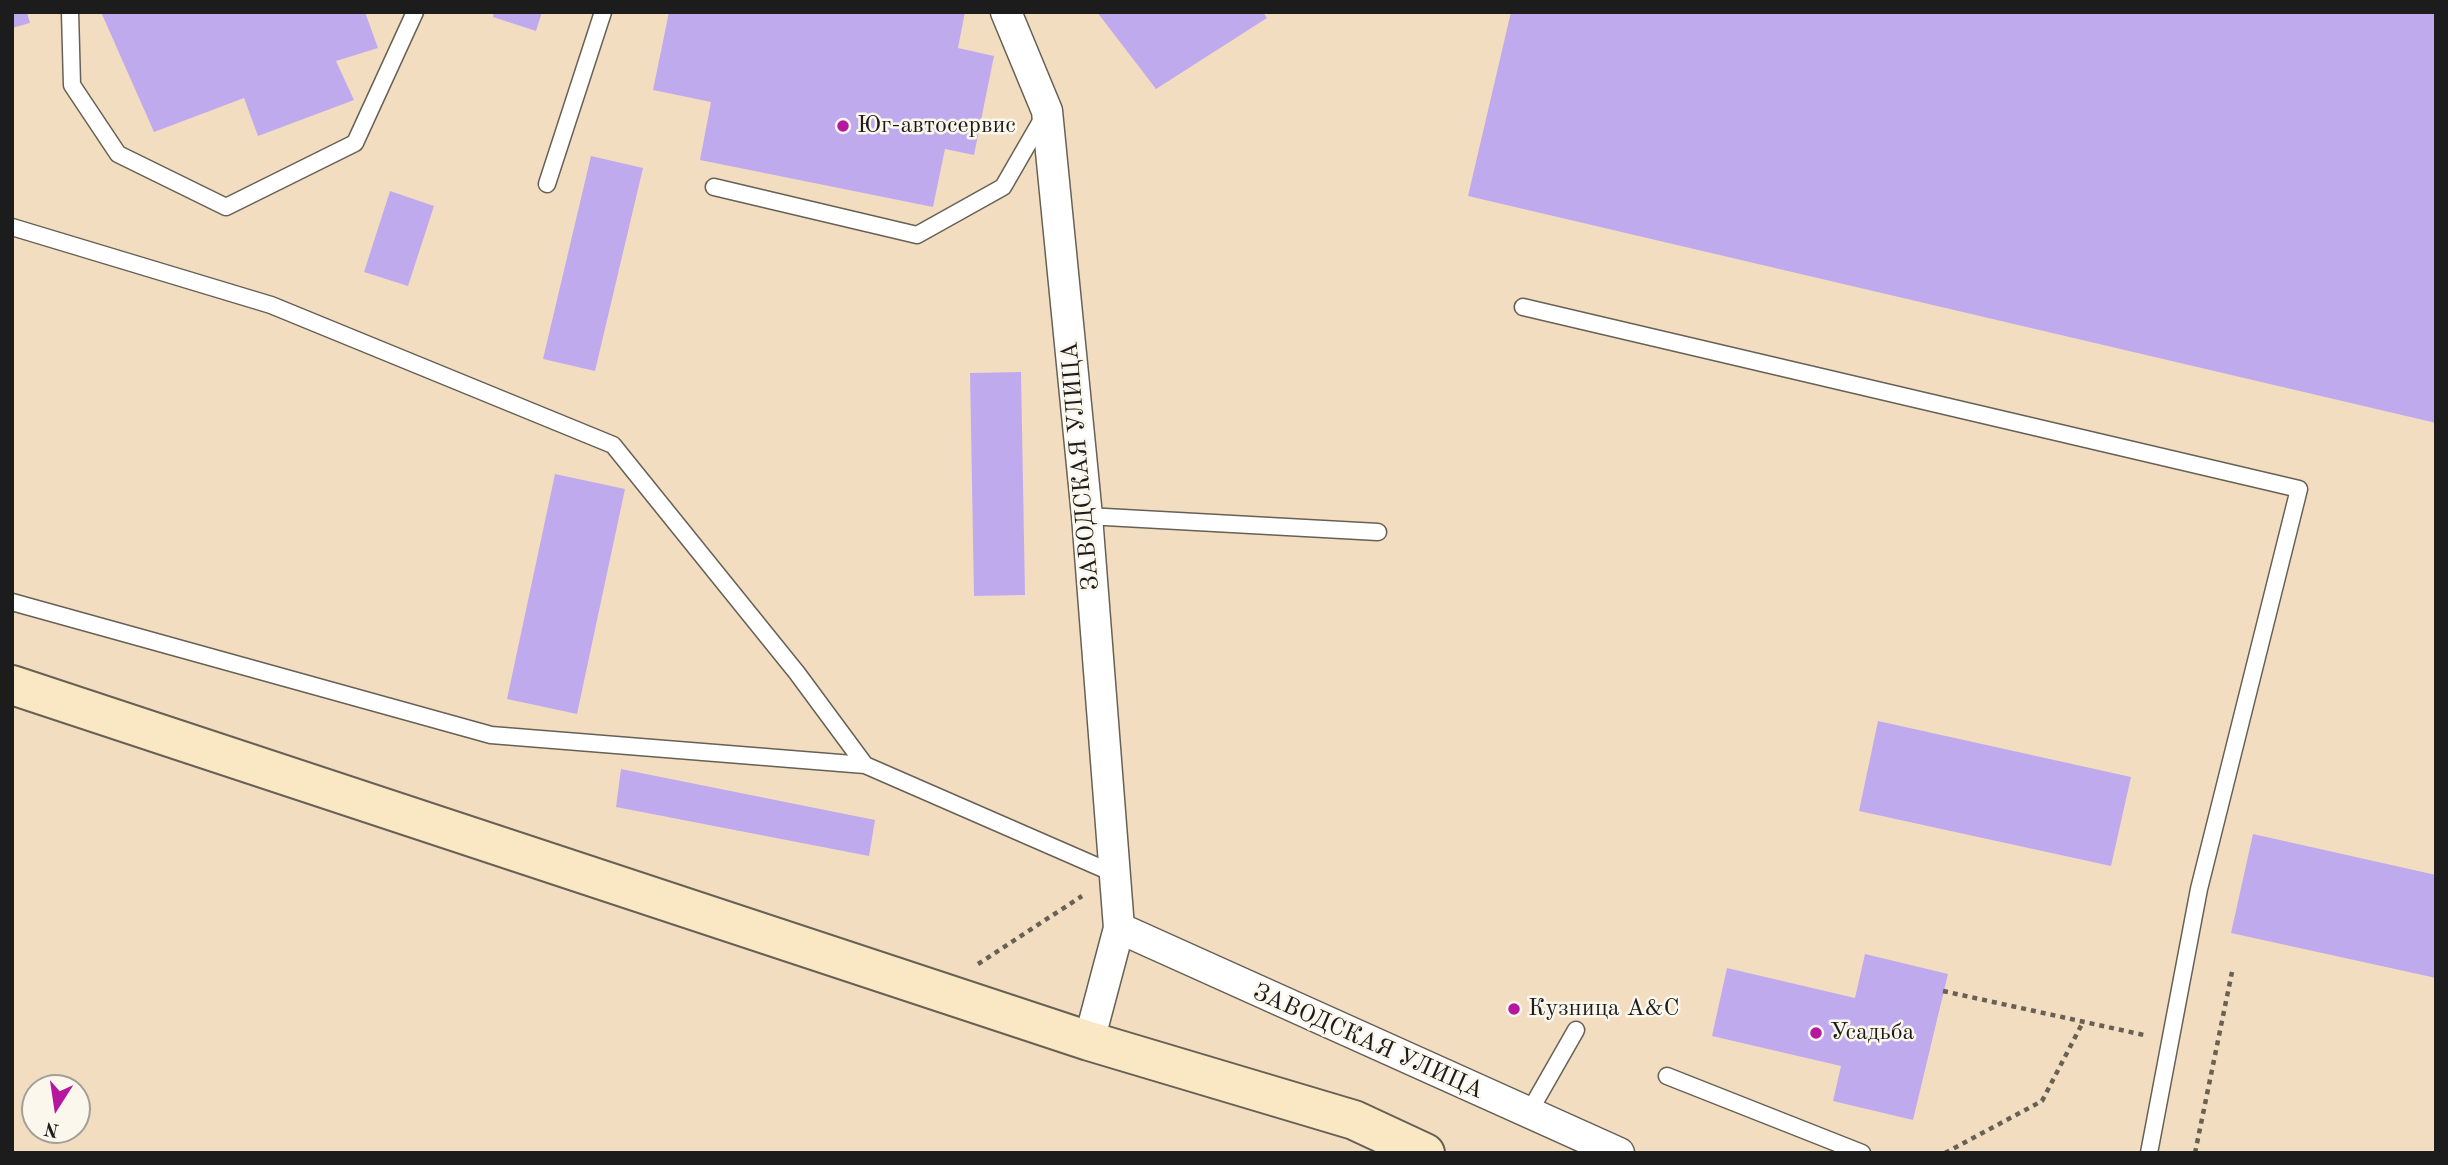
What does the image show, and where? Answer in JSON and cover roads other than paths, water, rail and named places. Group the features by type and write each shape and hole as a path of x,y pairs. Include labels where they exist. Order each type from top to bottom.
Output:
{"main road":[{"path":"12,685 1089,1041 1354,1120 1425,1153"}],"street":[{"name":"ЗАВОДСКАЯ УЛИЦА","path":"1006,12 1047,111 1087,516 1119,928 1089,1041"},
{"name":"ЗАВОДСКАЯ УЛИЦА","path":"1119,928 1619,1153"}],"lane":[{"path":"69,12 72,85 118,154 226,207 355,143 415,12"},
{"path":"547,184 603,12"},
{"path":"714,187 917,235 1003,187 1047,111"},
{"path":"12,227 271,305 613,445 797,673 865,765"},
{"path":"1523,307 2299,489 2199,889 2149,1153"},
{"path":"1087,516 1378,532"},
{"path":"12,602 491,735 865,765 1115,874"},
{"path":"1528,1114 1576,1030"},
{"path":"1667,1076 1862,1153"}],"place":[{"name":"Юг-автосервис","path":"843,126"},
{"name":"Кузница А&С","path":"1514,1009"},
{"name":"Усадьба","path":"1816,1033"}]}
